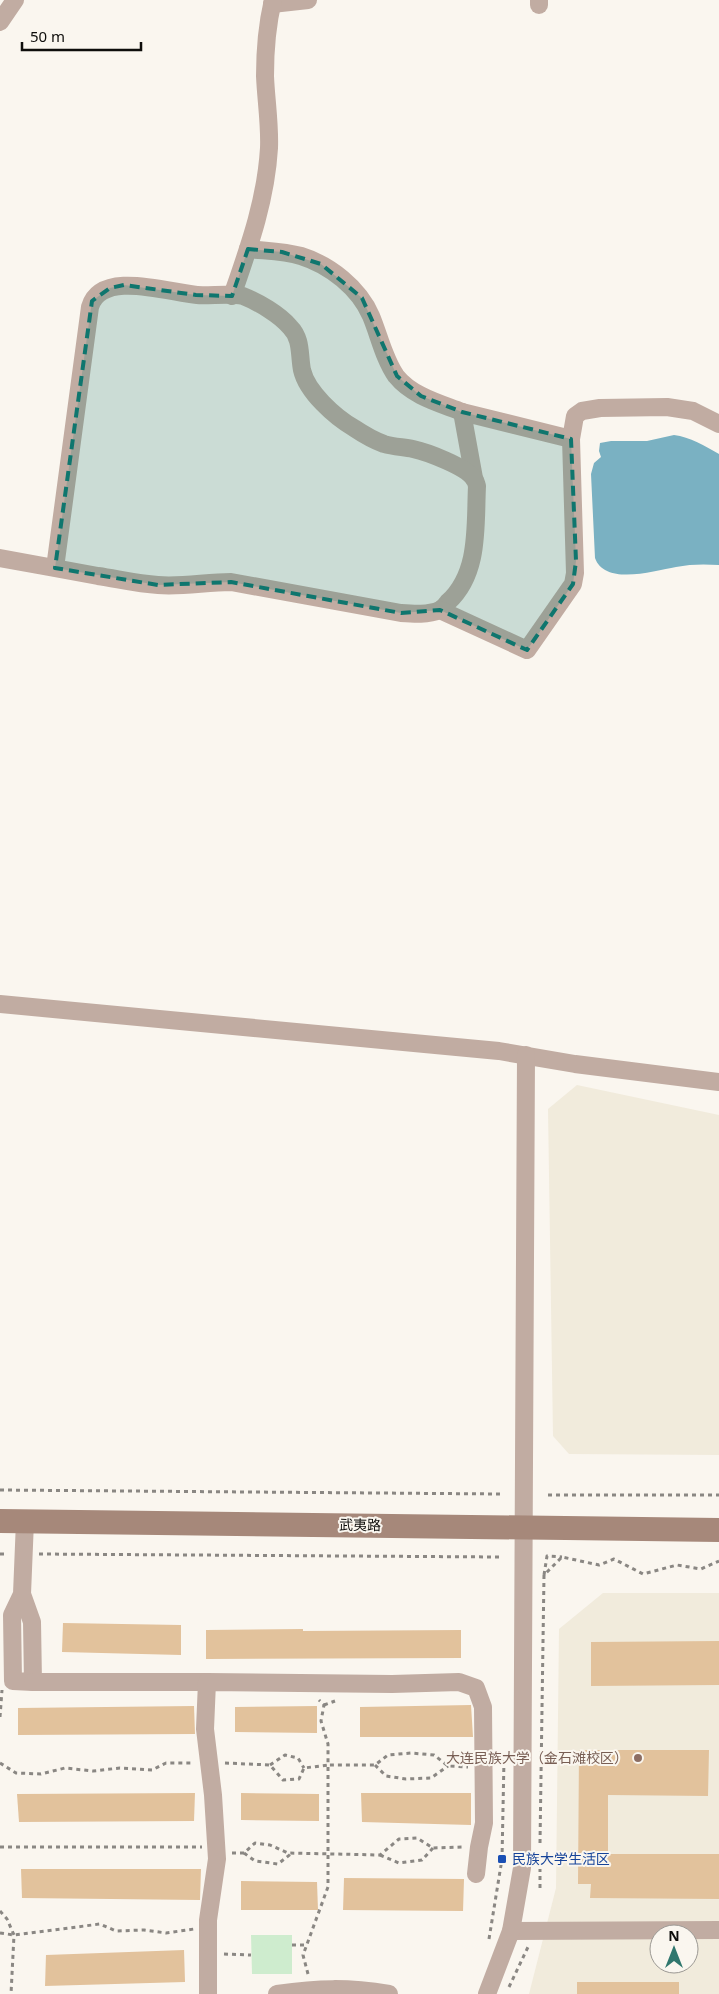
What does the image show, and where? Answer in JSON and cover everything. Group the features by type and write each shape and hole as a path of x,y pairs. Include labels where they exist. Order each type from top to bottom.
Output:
{"main road":[{"name":"武夷路","path":"0,1521 719,1530"}],"street":[{"path":"0,22 15,0"},
{"path":"232,296 255,230 266,181 269,147 269,109 265,76 266,31 273,2 308,0"},
{"path":"248,249 302,256 321,264 338,277 362,298 389,363 397,376 422,396 462,412 571,439"},
{"path":"55,568 92,301 110,288 124,284 196,295 240,295 251,300 291,328 300,348 302,370 310,390 350,426 384,444 415,450 448,462 474,478"},
{"path":"440,610 527,650 573,584 576,573 571,439 575,416 582,411 600,408 679,408 692,411 719,424"},
{"path":"0,558 158,585 188,586 213,582 230,582 402,613 420,614 440,610 455,596 472,561 475,542 477,486 462,412"},
{"path":"0,1004 499,1051 576,1064 719,1082"},
{"path":"487,1994 511,1931 522,1868 526,1055"},
{"path":"25,1521 22,1594 32,1622 33,1682"},
{"path":"22,1594 12,1615 6,1681 460,1682 476,1688 483,1707 484,1767 484,1823 476,1874"},
{"path":"207,1682 205,1729 217,1851 208,1927 208,1994"},
{"path":"511,1931 719,1930"},
{"path":"277,1994 312,1989 356,1989 389,1994"}],"path":[{"path":"0,1490 502,1494"},
{"path":"548,1495 719,1494"},
{"path":"0,1554 499,1557"},
{"path":"540,1849 544,1575 547,1556 599,1564 614,1559 643,1574 677,1565 701,1568 719,1562"},
{"path":"544,1575 562,1557"},
{"path":"0,1717 1,1695 6,1681"},
{"path":"312,1989 303,1955 328,1888 328,1744 321,1721 324,1705 313,1692 313,1683"},
{"path":"304,1768 328,1765 375,1765 388,1755 411,1753 434,1755 448,1766 484,1767"},
{"path":"0,1763 16,1773 41,1774 65,1768 93,1771 120,1768 152,1770 166,1763 209,1762 270,1765 285,1755 298,1758 304,1768"},
{"path":"270,1765 283,1780 299,1779 304,1768"},
{"path":"375,1765 386,1776 406,1779 431,1778 448,1766"},
{"path":"380,1855 399,1840 416,1838 433,1848 479,1847"},
{"path":"244,1853 255,1844 270,1845 288,1853 380,1855 398,1862 422,1860 433,1848"},
{"path":"0,1847 217,1851 244,1853 255,1862 278,1864 292,1853"},
{"path":"540,1859 540,1888"},
{"path":"0,1911 7,1919 14,1935 11,1994"},
{"path":"0,1933 14,1935 100,1924 116,1931 144,1930 166,1933 208,1927"},
{"path":"506,1994 529,1944"},
{"path":"292,1945 307,1945"},
{"path":"208,1954 251,1955"}],"highlighted area":[{"path":"248,249 282,252 321,264 362,298 397,376 421,396 462,412 571,439 576,561 573,584 527,650 440,610 401,613 231,582 158,585 55,568 92,301 110,288 124,285 196,295 232,296"}],"shaded area":[{"path":"577,1085 719,1115 719,1455 569,1454 553,1436 548,1109"},
{"name":"大连民族大学（金石滩校区）","path":"603,1593 719,1593 719,1994 529,1994 556,1888 559,1629"}],"green space":[{"path":"251,1935 292,1935 292,1974 252,1974"}],"water":[{"path":"674,435 692,440 719,454 719,565 687,565 631,574 609,572 600,567 595,558 591,474 594,463 601,457 599,451 600,443 611,441 647,441"}],"building":[{"path":"63,1623 181,1625 181,1655 62,1652"},
{"path":"303,1629 303,1631 461,1630 461,1658 206,1659 206,1630"},
{"path":"719,1641 719,1685 591,1686 591,1642"},
{"path":"471,1705 473,1737 360,1737 360,1707"},
{"path":"194,1706 195,1734 18,1735 18,1708"},
{"path":"317,1706 317,1733 235,1732 235,1707"},
{"path":"579,1750 709,1750 708,1796 608,1795 608,1854 719,1854 719,1899 590,1898 591,1884 578,1884"},
{"path":"195,1793 194,1821 19,1822 17,1794"},
{"path":"241,1793 319,1794 319,1821 241,1820"},
{"path":"361,1793 471,1793 471,1825 362,1822"},
{"path":"21,1869 201,1869 200,1900 22,1898"},
{"path":"344,1878 464,1879 463,1911 343,1910"},
{"path":"241,1881 317,1882 318,1910 241,1910"},
{"path":"184,1950 185,1982 45,1986 46,1955"},
{"path":"577,1982 679,1982 679,1994 577,1994"}],"place":[{"name":"大连民族大学（金石滩校区）","path":"638,1758"},
{"name":"民族大学生活区","path":"502,1859"}]}
